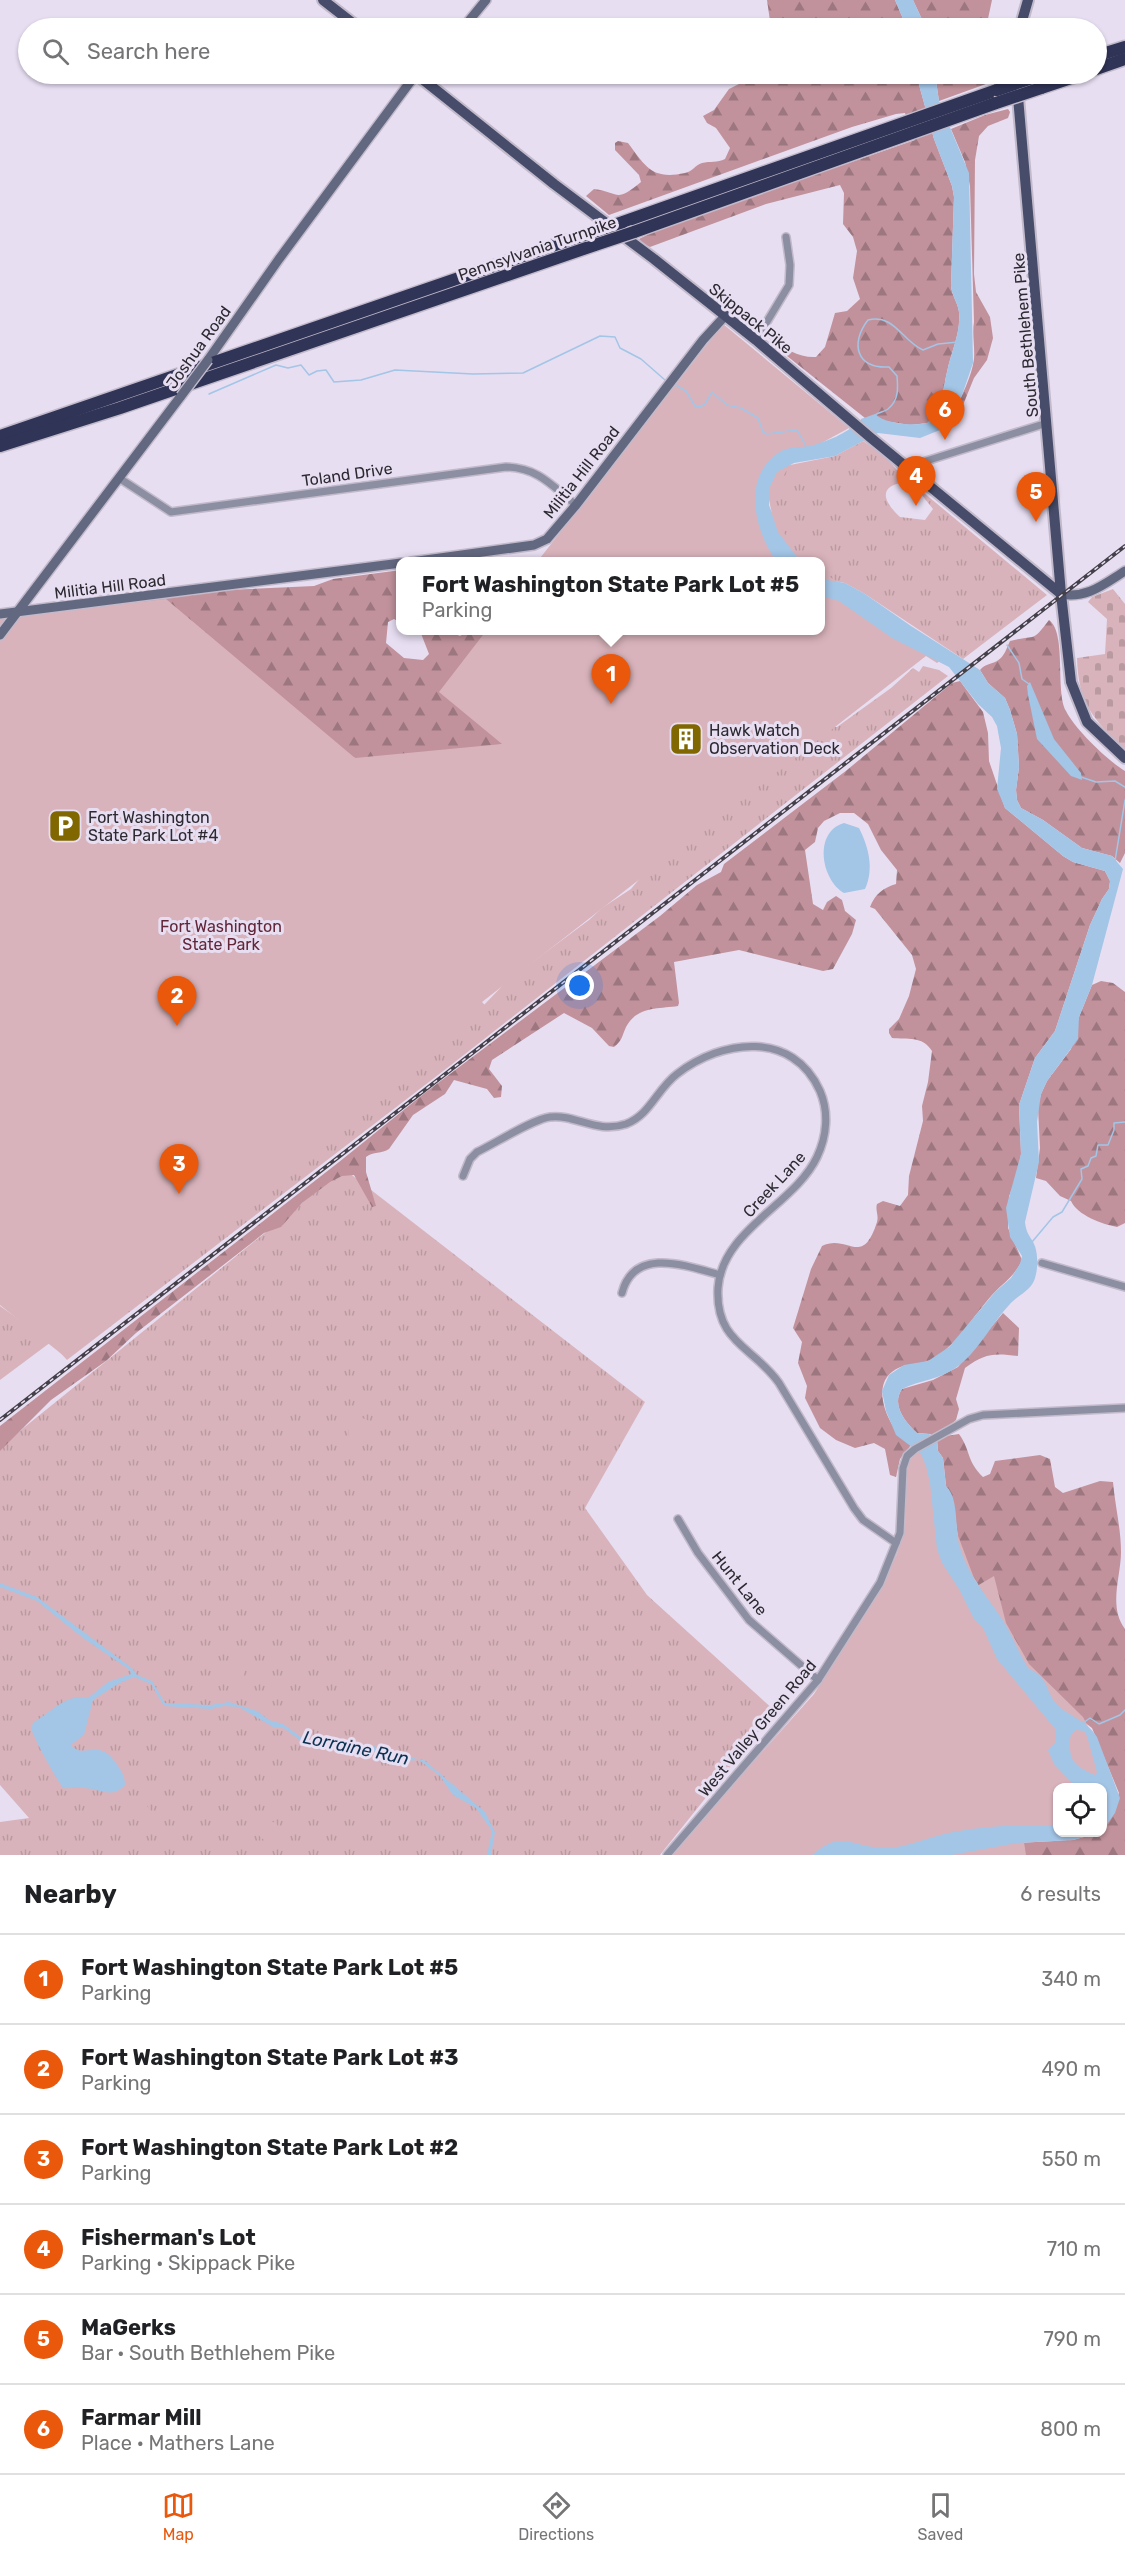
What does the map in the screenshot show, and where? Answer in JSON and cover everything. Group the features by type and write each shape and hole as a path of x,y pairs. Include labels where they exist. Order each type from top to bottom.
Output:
{"highway":[{"path":"1107,53 1125,47"},
{"path":"1107,65 1125,59"},
{"name":"Pennsylvania Turnpike","path":"0,436 1030,84"},
{"name":"Pennsylvania Turnpike","path":"0,446 131,404 595,245 901,130"}],"main road":[{"path":"323,0 346,18"},
{"path":"1023,18 1028,0"},
{"name":"Skippack Pike","path":"434,84 554,184 756,340 855,425 1061,594"},
{"name":"South Bethlehem Pike","path":"1018,84 1061,594 1074,694 1087,722 1125,758"},
{"path":"1040,577 1054,574 1060,567"}],"street":[{"path":"471,18 486,0"},
{"name":"Joshua Road","path":"0,635 208,360 279,259 416,84"},
{"path":"756,340 789,285 790,266 786,237"},
{"name":"Militia Hill Road","path":"442,557 534,545 547,539 576,505 665,388 725,316"},
{"path":"907,467 1048,422"},
{"name":"Toland Drive","path":"119,478 171,512 506,466 521,467 534,472 576,505"},
{"name":"Militia Hill Road","path":"0,614 396,564"},
{"path":"1061,594 1077,596 1093,591 1125,571"},
{"name":"Creek Lane","path":"463,1176 470,1159 477,1152 545,1118 568,1118 597,1126 626,1124 642,1115 676,1074 718,1051 740,1046 776,1050 805,1068 816,1084 825,1107 824,1138 812,1167 735,1246 726,1260 720,1275 719,1306 728,1331 744,1350 764,1365 774,1377 854,1508 863,1520 896,1544"},
{"path":"622,1293 628,1277 634,1271 651,1264 677,1263 720,1275"},
{"path":"1042,1263 1125,1287"},
{"name":"West Valley Green Road","path":"667,1855 818,1680 880,1583 900,1533 903,1468 907,1456 915,1449 969,1419 983,1415 1125,1408"},
{"name":"Hunt Lane","path":"678,1519 698,1553 749,1620 818,1680"}],"green space":[{"path":"767,0 895,0 903,18 770,18"},
{"path":"913,0 992,0 988,18 921,18"},
{"path":"739,84 919,84 934,139 954,197 951,286 959,312 957,335 942,399 928,423 910,425 865,418 782,352 769,338 772,336 787,349 798,354 816,357 825,347 835,313 847,311 860,299 853,278 857,251 853,237 843,224 844,193 840,185 766,204 650,247 639,239 661,228 915,140 905,113 852,127 609,215 586,196 594,189 618,195 626,193 641,182 639,175 615,150 615,143 618,141 628,143 645,165 665,175 687,172 702,163 725,159 730,148 716,128 707,123 703,116 714,110 729,89"},
{"path":"936,84 986,84 939,101"},
{"path":"1008,109 1010,112 1008,118 988,126 979,136 975,160 974,274 976,292 990,317 993,338 987,360 974,378 963,405 956,413 953,412 966,387 973,366 974,322 970,186 965,162 951,129 985,115"},
{"path":"723,324 849,428 794,458 767,504 799,557 541,557"},
{"path":"863,441 885,456 907,482 891,486 886,494 889,504 900,517 925,520 933,509 921,494 924,493 1047,595 963,659 865,594 845,583 825,580 825,557 797,557 773,519 768,495 785,466 835,456"},
{"path":"396,571 396,620 388,622 386,643 404,658 423,660 429,654 422,635 606,635 533,739 375,766 17,622 23,616 226,590 314,586 333,579"},
{"name":"Fort Washington State Park","path":"825,574 948,655 937,663 926,656 482,1002 487,1007 301,1154 310,1161 64,1356 0,1305 0,618 166,599 355,758 502,744 439,692 483,635 825,635"},
{"path":"1113,589 1125,604 1125,749 1104,729 1089,709 1080,687 1078,673 1077,658 1105,654 1107,619 1088,602 1092,597"},
{"path":"1049,620 1058,637 1061,690 1066,711 1092,744 1125,771 1125,853 1120,863 1112,856 1082,848 1043,820 1021,808 1017,800 1019,767 1017,734 1005,698 988,683 980,670 1000,659 1010,641 1036,635"},
{"path":"923,666 939,670 948,676 451,1065 67,1360 55,1347 480,999 483,1006 507,981 602,908 631,889 641,877 824,725 837,727 891,688 913,668 919,672"},
{"path":"960,681 983,712 988,733 989,761 1005,808 1063,856 1073,862 1105,871 1110,881 1109,889 1090,925 1055,1031 1035,1058 1019,1105 1021,1154 1017,1176 1009,1196 1008,1228 1022,1260 1012,1275 941,1354 927,1361 898,1368 887,1377 882,1394 887,1414 898,1433 911,1445 900,1459 896,1477 890,1475 885,1449 874,1443 855,1448 836,1440 820,1428 805,1398 807,1386 798,1363 802,1342 793,1328 811,1269 822,1246 839,1243 860,1247 866,1244 877,1222 877,1204 883,1201 900,1206 908,1195 909,1176 923,1121 922,1106 932,1051 924,1042 892,1038 889,1033 889,1029 899,1019 909,996 916,969 912,955 875,909 870,907 880,892 896,884 897,870 881,850 868,824 854,813 840,813 824,821 818,828 815,842 805,850 813,904 823,910 827,902 836,896 842,900 845,911 856,920 852,934 833,969 823,971 739,950 674,962 678,1006 649,1010 636,1015 614,1047 609,1046 592,1028 564,1013 492,1060 489,1069 502,1086 501,1097 494,1098 487,1089 454,1080 445,1094 413,1115 389,1149 366,1157 366,1172 376,1206 372,1207 354,1175 342,1176 330,1182 302,1203 281,1227 264,1233 136,1333 106,1361 51,1400 0,1451 0,1426 426,1092 660,916 697,885 721,872 724,864 847,770 952,683"},
{"path":"1101,981 1113,983 1125,992 1125,1223 1117,1227 1084,1215 1071,1201 1060,1196 1046,1181 1036,1178 1040,1148 1038,1107 1041,1094 1047,1081 1071,1049 1079,1017 1092,985"},
{"path":"344,1169 645,1402 585,1508 647,1595 775,1711 660,1855 0,1855 0,1822 29,1818 0,1785 0,1447"},
{"path":"0,1306 51,1342 0,1380"},
{"path":"1003,1313 1019,1328 1018,1356 990,1355 978,1359 965,1368 956,1399 959,1409 956,1420 942,1432 946,1436 959,1434 974,1466 983,1477 990,1474 995,1461 1040,1455 1050,1459 1055,1487 1063,1493 1100,1481 1113,1482 1121,1552 1116,1601 1117,1611 1125,1629 1125,1855 952,1855 1017,1843 1107,1837 1107,1821 1119,1793 1092,1728 1075,1715 1029,1670 996,1611 969,1571 959,1545 954,1507 946,1486 943,1458 938,1451 937,1439 930,1434 917,1433 901,1413 898,1401 902,1389 933,1380 958,1367"},
{"path":"352,1415 373,1424 377,1431 371,1442 363,1445 349,1436 349,1418"},
{"path":"925,1448 977,1586 994,1576 1006,1623 1029,1664 1083,1717 1103,1756 1112,1786 1107,1804 1107,1783 1053,1783 1053,1832 1023,1836 1026,1855 670,1855 814,1694 877,1594 897,1554 905,1527 907,1458"},
{"path":"235,1661 245,1666 244,1676 233,1680 219,1678 218,1670"},
{"path":"134,1799 144,1802 148,1807 154,1816 153,1824 147,1825 130,1807 129,1801"},
{"path":"276,1822 280,1832 279,1837 264,1840 254,1831 258,1823"}],"water":[{"path":"895,0 913,0 921,18 903,18"},
{"path":"919,84 936,84 939,101 969,173 973,363 960,401 940,430 920,438 878,433 835,456 794,463 777,472 769,489 769,505 778,532 797,557 774,557 763,536 755,506 759,477 766,464 782,451 810,446 830,439 842,434 861,419 875,414 885,420 900,423 927,423 933,417 942,399 959,320 951,286 954,197 934,139"},
{"path":"825,580 845,583 865,594 980,670 988,683 1005,698 1010,710 1017,734 1019,767 1016,790 1021,808 1043,820 1082,848 1112,856 1123,869 1092,985 1079,1017 1078,1039 1047,1081 1041,1094 1037,1122 1039,1162 1025,1222 1037,1254 1034,1280 1029,1288 1003,1312 965,1361 943,1375 902,1389 898,1401 901,1413 912,1429 917,1433 929,1434 937,1439 938,1451 943,1458 946,1486 955,1507 958,1541 972,1575 1004,1623 1029,1669 1043,1679 1058,1706 1087,1725 1097,1737 1120,1798 1115,1813 1107,1824 1107,1783 1072,1783 1054,1764 1048,1750 1056,1742 1056,1730 997,1659 983,1628 974,1619 959,1589 942,1563 937,1549 926,1466 921,1454 896,1435 886,1411 882,1391 889,1375 904,1365 928,1361 949,1347 995,1292 1011,1278 1020,1264 1022,1256 1010,1237 1006,1208 1021,1154 1019,1105 1035,1058 1055,1031 1090,925 1109,889 1110,881 1105,871 1073,862 1063,856 1005,808 997,789 1001,748 997,726 992,717 978,704 949,667 892,638 839,601 825,597","holes":["1076,1730 1084,1731 1087,1736 1097,1772 1095,1775 1079,1767 1073,1760 1070,1743 1071,1735"]},
{"path":"1030,682 1054,739 1081,773 1082,780 1071,776 1037,739 1028,695 1027,686"},
{"path":"844,823 859,828 868,851 870,866 865,889 844,893 830,878 826,868 824,846 834,828"},
{"name":"Lorraine Run","path":"0,1583 37,1597 133,1669 137,1675 152,1681 165,1703 210,1705 229,1702 257,1711 269,1720 283,1724 301,1737 334,1745 374,1746 396,1755 424,1760 485,1812 495,1832 491,1855 487,1855 492,1831 476,1808 453,1795 440,1776 419,1760 404,1761 375,1751 323,1746 301,1741 282,1727 273,1727 239,1707 224,1706 211,1709 164,1706 151,1684 134,1677 93,1700 84,1735 71,1745 81,1751 98,1750 111,1757 124,1777 125,1785 110,1793 89,1788 63,1788 31,1727 34,1722 60,1704 73,1698 88,1698 108,1682 131,1674 130,1670 83,1638 37,1601 0,1587"},
{"path":"1053,1825 1053,1837 1084,1837 1073,1840 1017,1843 952,1855 812,1855 822,1847 839,1841 889,1848 944,1834 993,1827"}],"waterway":[{"path":"875,415 888,409 894,402 897,394 897,376 889,367 869,364 859,353 859,337 868,320 877,319 892,324 923,350 938,344 958,342"},
{"path":"209,394 276,365 288,368 301,365 309,375 326,370 334,382 361,380 395,370 473,374 523,373 600,336 615,337 620,348 641,359 665,380"},
{"path":"674,384 686,391 695,406 700,407 705,404 712,392 727,405 741,408 758,418 763,432 767,434 797,430 806,446"},
{"path":"1007,645 1019,663 1022,679 1029,684"},
{"path":"1081,777 1096,782 1115,781 1125,787"},
{"path":"1115,861 1125,800"},
{"path":"1032,1242 1053,1217 1062,1212 1082,1179 1081,1169 1088,1166 1091,1158 1096,1156 1098,1145 1108,1145 1114,1130 1114,1123 1125,1122"},
{"path":"1083,1723 1090,1718 1099,1724 1120,1715 1125,1710"}],"railway":[{"path":"0,1420 1125,546"}],"place":[{"name":"Farmar Mill","path":"945,440"},
{"name":"Fisherman's Lot","path":"916,506"},
{"name":"MaGerks","path":"1036,522"},
{"name":"Fort Washington State Park Lot #5","path":"611,704"},
{"name":"Hawk Watch Observation Deck","path":"686,739"},
{"name":"Fort Washington State Park Lot #4","path":"65,826"},
{"name":"Fort Washington State Park Lot #3","path":"177,1026"},
{"name":"Fort Washington State Park Lot #2","path":"179,1194"}]}
